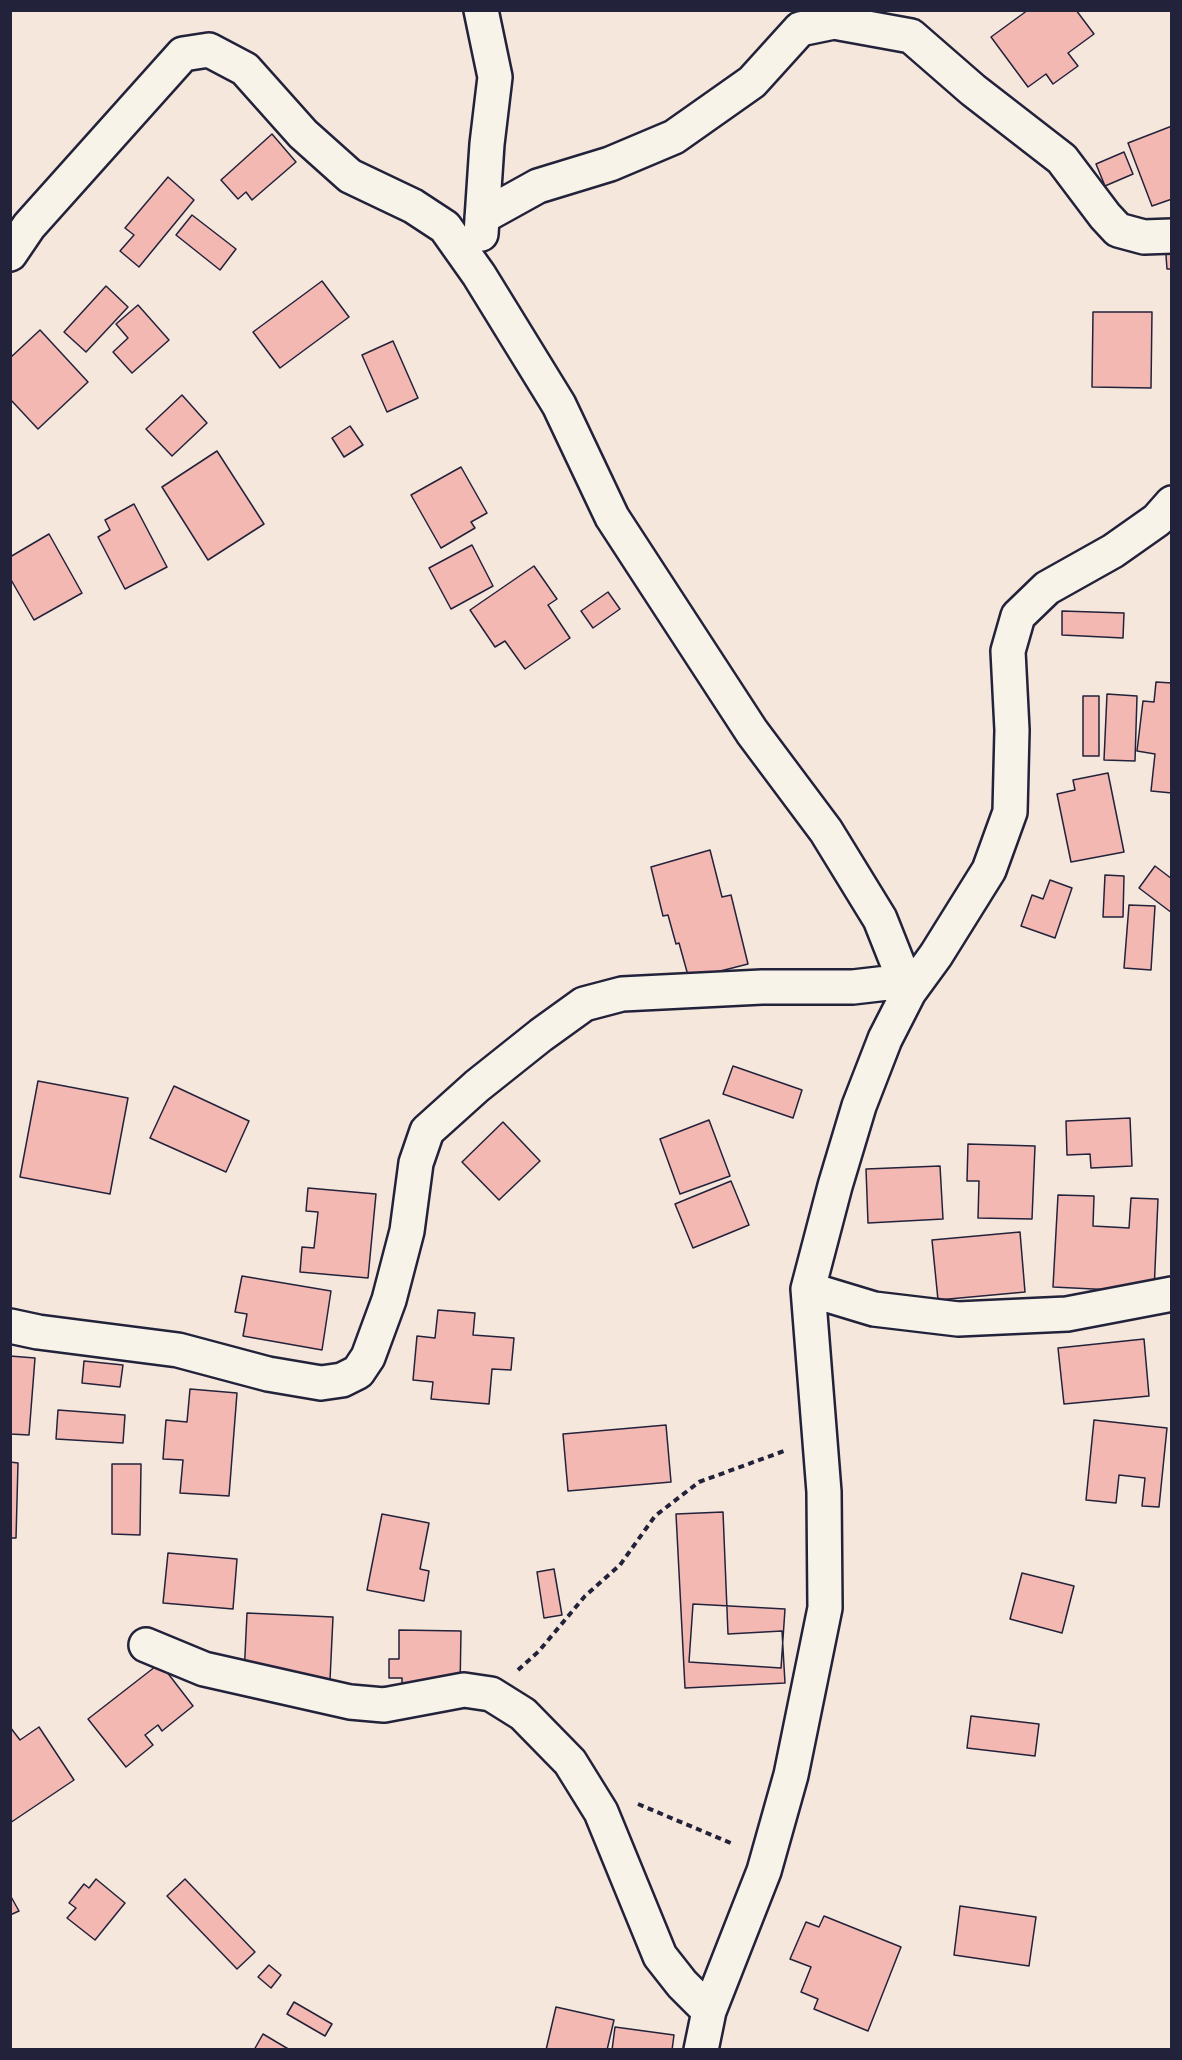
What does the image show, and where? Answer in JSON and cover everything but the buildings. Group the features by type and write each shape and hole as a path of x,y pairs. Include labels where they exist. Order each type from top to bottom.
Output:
{"street":[{"path":"479,274 486,144 495,77 481,10"},
{"path":"482,217 538,186 610,164 674,137 752,82 800,29 834,22 911,36 974,90 1062,159 1118,230 1144,237 1172,236"},
{"path":"10,254 29,226 183,54 209,50 245,69 303,134 350,176 412,206 445,227 479,274 559,405 612,517 752,732 826,831 880,919 907,987"},
{"path":"701,2049 709,2011 767,1858 790,1775 825,1608 824,1492 808,1289 859,1106 907,987 936,955 989,870 1010,812 1012,730 1008,651 1018,616 1047,588 1113,551 1157,520 1172,503"},
{"path":"10,1326 39,1332 178,1350 268,1374 321,1383 342,1380 358,1372 368,1357 389,1300 407,1231 416,1164 427,1131 477,1086 584,1004 622,994 762,987 907,987"},
{"path":"808,1289 874,1309 958,1319 1066,1314 1172,1294"},
{"path":"147,1645 204,1669 350,1702 384,1705 464,1690 491,1694 523,1714 570,1762 601,1812 660,1956 682,1984 709,2011"}],"path":[{"path":"491,1694 539,1651 585,1596 620,1565 655,1516 699,1482 820,1438"},
{"path":"631,1799 640,1806 767,1858"}]}
